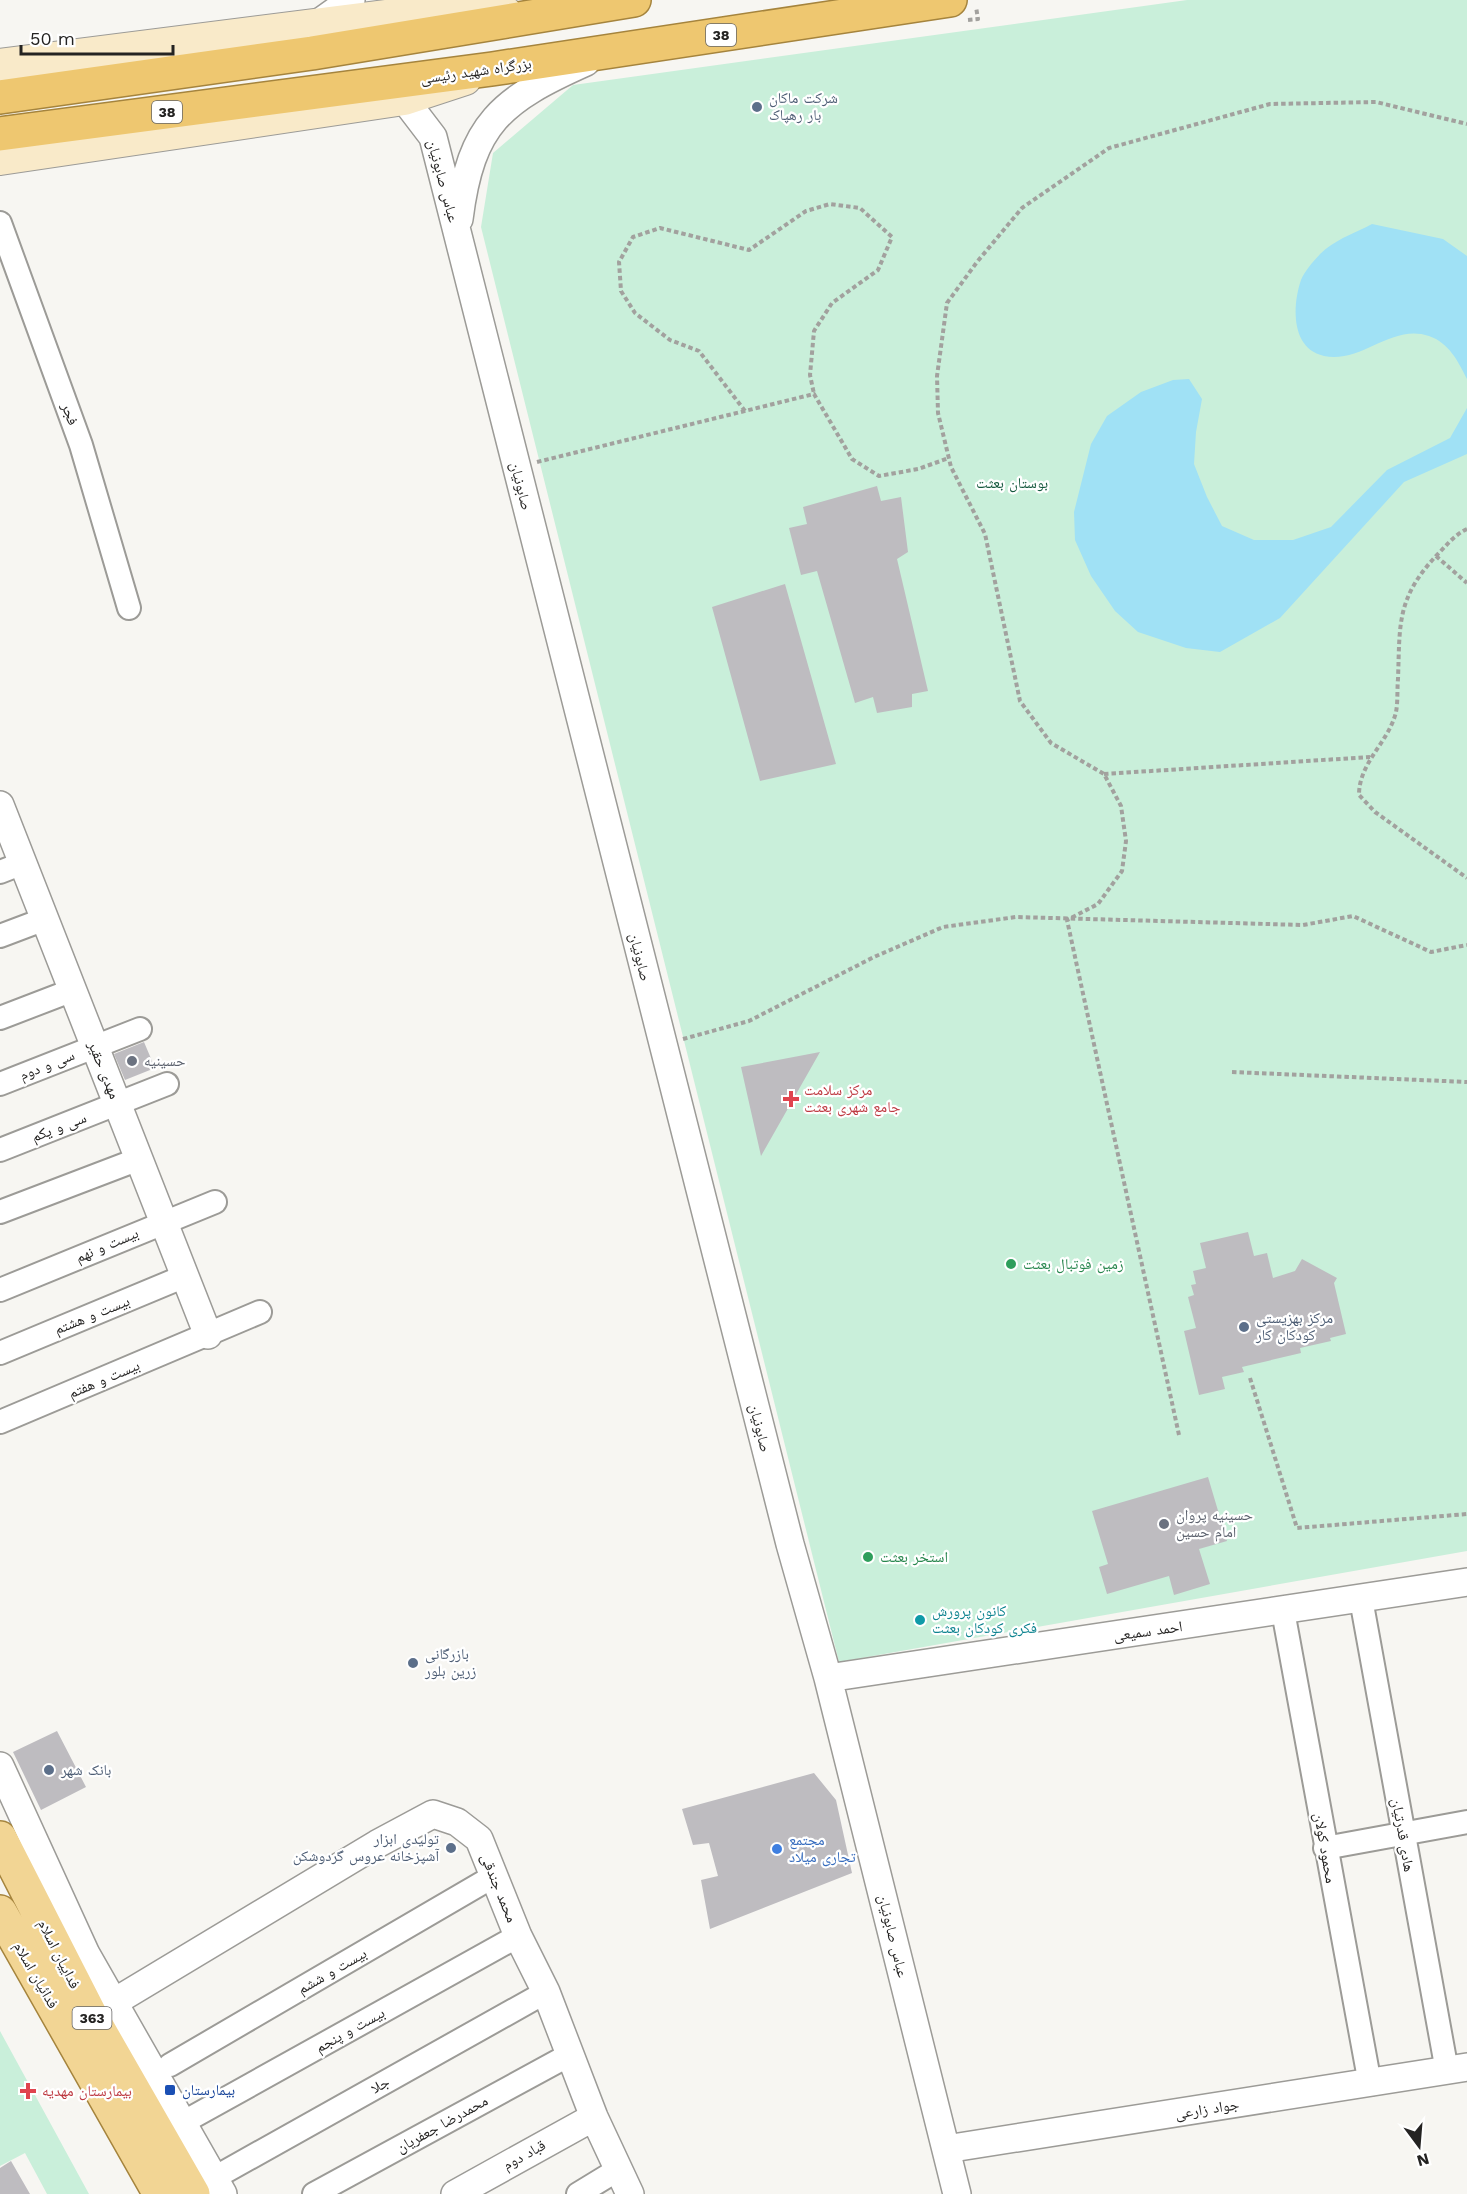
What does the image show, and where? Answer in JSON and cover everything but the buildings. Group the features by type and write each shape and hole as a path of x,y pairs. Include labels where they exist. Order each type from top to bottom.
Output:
{"highway":[{"path":"7,96 312,53 628,0"},
{"name":"بزرگراه شهید رئیسی","path":"5,142 320,92 609,52 950,0"}],"main road":[{"path":"0,65 316,25 429,5 540,14"},
{"path":"5,142 404,99 492,69"},
{"name":"فداییان اسلام","path":"0,1838 210,2189"},
{"name":"فدائیان اسلام","path":"0,1912 160,2194"}],"street":[{"path":"316,25 351,0"},
{"path":"457,235 470,157 497,114 537,84 609,52"},
{"path":"320,92 404,99"},
{"name":"عباس صابونیان","path":"404,99 433,137 457,235"},
{"name":"فجر","path":"0,224 81,445 129,608"},
{"name":"صابونیان","path":"457,235 787,1533 828,1678"},
{"name":"مهدی حقیر","path":"0,805 11,867 45,919 208,1335"},
{"path":"0,936 45,919"},
{"path":"0,1018 73,990"},
{"name":"سی و دوم","path":"0,1084 140,1029"},
{"name":"سی و یکم","path":"0,1150 167,1084"},
{"path":"0,1212 139,1159"},
{"name":"بیست و نهم","path":"0,1290 215,1202"},
{"name":"بیست و هشتم","path":"0,1353 185,1276"},
{"name":"بیست و هفتم","path":"0,1422 260,1312"},
{"name":"احمد سمیعی","path":"828,1678 1467,1582"},
{"name":"هادی قدرتیان","path":"1361,1599 1402,1834 1457,2069"},
{"name":"محمود کولان","path":"1283,1611 1370,2084"},
{"name":"عباس صابونیان","path":"828,1678 957,2194"},
{"path":"2,1777 86,1954 102,2009 182,2123 210,2189"},
{"name":"محمد جندقی","path":"102,2009 377,1844 433,1814 457,1822 479,1839 518,1936 546,1992 594,2116 630,2194"},
{"path":"1325,1848 1467,1822"},
{"name":"بیست و ششم","path":"170,2065 494,1876"},
{"name":"بیست و پنجم","path":"182,2123 518,1936"},
{"name":"جلا","path":"210,2189 546,1992"},
{"name":"محمدرضا جعفریان","path":"314,2194 571,2054"},
{"name":"جواد زارعی","path":"946,2149 1457,2069"},
{"name":"قباد دوم","path":"455,2194 594,2116"},
{"path":"578,2194 619,2169"}],"path":[{"path":"975,0 978,19"},
{"path":"1066,920 1098,904 1122,871 1126,841 1121,806 1104,774 1051,743 1020,701 985,534 949,458 938,413 937,376 947,303 977,262 1022,208 1109,148 1270,104 1376,102 1467,124"},
{"path":"745,411 699,351 670,340 635,313 621,291 618,262 633,237 660,228 748,250 806,211 830,204 860,208 892,237 878,270 832,303 814,331 810,375 814,394 852,459 879,476 918,468 949,458"},
{"path":"516,468 814,394"},
{"path":"1467,529 1458,533 1423,570 1400,616 1396,712 1359,782 1359,795 1375,812 1467,878"},
{"path":"1436,556 1467,583"},
{"path":"1104,774 1370,758"},
{"path":"663,1044 749,1021 874,957 943,927 1016,917 1303,925 1353,916 1431,952 1467,945"},
{"path":"1066,920 1179,1435"},
{"path":"1232,1072 1467,1082"},
{"path":"1250,1378 1297,1528 1467,1514"}],"green space":[{"name":"بوستان بعثت","path":"1187,0 1467,0 1467,1551 839,1662 481,227 493,153 573,85"},
{"path":"0,2031 89,2194 47,2194 25,2153 0,2166"}],"water":[{"path":"1372,224 1443,239 1467,256 1467,379 1456,359 1442,343 1429,336 1415,333 1389,339 1364,350 1338,357 1313,352 1305,345 1300,336 1296,314 1298,290 1303,276 1327,248"},
{"path":"1189,379 1202,399 1196,432 1194,464 1207,497 1222,526 1254,540 1293,540 1331,527 1387,470 1450,438 1467,408 1467,454 1404,482 1280,618 1220,652 1186,648 1138,632 1115,611 1091,576 1075,540 1074,512 1091,444 1107,416 1141,392 1173,380"}],"place":[{"name":"شرکت ماکان بار رهپاک","path":"757,107"},
{"name":"حسینیه","path":"132,1061"},
{"name":"مرکز سلامت جامع شهری بعثت","path":"791,1099"},
{"name":"زمین فوتبال بعثت","path":"1011,1264"},
{"name":"مرکز بهزیستی کودکان کار","path":"1244,1327"},
{"name":"حسینیه پروان امام حسین","path":"1164,1524"},
{"name":"استخر بعثت","path":"868,1557"},
{"name":"کانون پرورش فکری کودکان بعثت","path":"920,1620"},
{"name":"بازرگانی زرین بلور","path":"413,1663"},
{"name":"بانک شهر","path":"49,1770"},
{"name":"تولیدی ابزار آشپزخانه عروس گردوشکن","path":"451,1848"},
{"name":"مجتمع تجاری میلاد","path":"777,1849"},
{"name":"بیمارستان","path":"170,2090"},
{"name":"بیمارستان مهدیه","path":"28,2091"}]}
